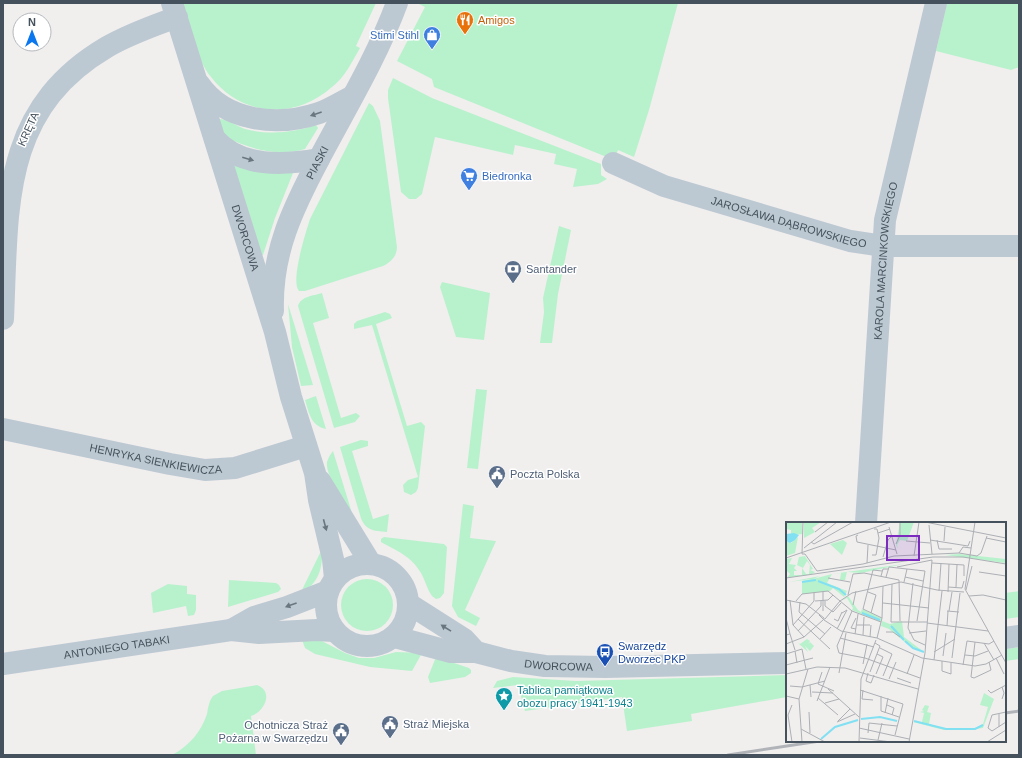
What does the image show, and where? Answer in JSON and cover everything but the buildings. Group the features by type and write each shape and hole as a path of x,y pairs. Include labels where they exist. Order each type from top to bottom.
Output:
{"street":[{"name":"PIASKI","path":"275,332 273,306 275,282 283,238 294,207 374,54 397,3"},
{"name":"KAROLA MARCINKOWSKIEGO","path":"866,522 886,212 936,3"},
{"name":"DWORCOWA","path":"175,10 275,332 291,397 315,474 319,500 333,559 331,585"},
{"name":"KRĘTA","path":"3,319 11,179 20,145 33,115 52,89 76,67 91,56 175,10"},
{"path":"196,80 203,90 217,102 238,113 267,120 284,121 321,113 352,97"},
{"path":"215,139 229,152 260,162 284,163 319,159"},
{"name":"JAROSŁAWA DĄBROWSKIEGO","path":"613,163 664,186 850,241 883,246 1019,246"},
{"name":"HENRYKA SIENKIEWICZA","path":"3,429 205,470 235,468 306,446"},
{"name":"DWORCOWA","path":"315,474 328,491 371,564"},
{"path":"371,564 381,566 396,575 404,588 409,604 406,620 395,637 380,644 368,646 356,645 334,632 326,608 331,585 346,570 357,565 371,564"},
{"name":"ANTONIEGO TABAKI","path":"231,630 254,617 287,607 331,585"},
{"path":"409,604 464,639 476,652"},
{"name":"ANTONIEGO TABAKI","path":"3,664 231,630 259,633 317,630 334,632"},
{"path":"1006,638 1019,636"},
{"name":"DWORCOWA","path":"395,637 451,652 476,652 511,661 563,666 605,667 786,663"}],"green space":[{"path":"183,3 376,3 356,46 360,48 348,69 337,83 317,98 302,105 286,109 269,109 253,106 238,100 224,90 211,77 205,69 197,51"},
{"path":"417,3 678,3 649,110 634,157 618,150 614,160 434,87 432,79 397,61 425,7"},
{"path":"947,3 1019,3 1019,67 1011,70 936,51"},
{"path":"393,78 432,98 601,164 601,175 607,179 598,184 573,187 577,169 554,164 556,154 515,145 513,155 435,137 422,194 416,199 409,199 401,192 388,98 388,90"},
{"path":"369,103 373,106 380,121 397,247 395,256 389,263 383,266 305,291 299,291 296,277 297,267 310,219"},
{"path":"219,119 229,121 245,129 263,132 298,130 316,125 318,128 305,149 274,152 244,145 225,137"},
{"path":"233,164 293,173 275,218 263,255 261,255"},
{"path":"559,226 571,230 558,294 552,343 540,343 544,312 543,298"},
{"path":"442,282 490,293 484,340 456,337 440,287"},
{"path":"322,293 329,318 313,323 341,418 356,413 360,416 355,422 334,428 298,306 305,298"},
{"path":"288,304 313,385 301,386 292,347"},
{"path":"385,312 390,314 392,318 376,324 407,426 421,422 425,426 418,488 416,492 411,495 404,492 403,485 408,480 418,477 372,325 354,329 354,324 357,321"},
{"path":"476,389 487,390 478,469 467,468"},
{"path":"316,396 326,429 314,422 308,410 305,400"},
{"path":"361,440 368,441 368,446 352,451 373,519 389,514 387,532 370,529 364,524 340,447"},
{"path":"333,451 352,513 336,489 327,468 329,456"},
{"path":"463,504 474,506 470,538 496,541 465,610 480,618 476,626 458,617 452,606"},
{"path":"384,537 444,544 447,547 444,593 440,598 436,599 432,596 421,573 413,562 403,554 381,542 381,539"},
{"path":"322,549 322,563 318,575 311,586 300,594"},
{"path":"367,579 377,581 385,587 391,595 393,605 391,615 385,623 377,629 367,631 357,629 349,623 343,615 341,605 343,595 349,587 357,581"},
{"path":"229,580 276,583 281,589 278,592 228,607"},
{"path":"168,584 187,586 187,594 196,595 196,610 194,615 188,616 186,606 153,613 151,593"},
{"path":"1019,591 1019,617 1006,619 1006,593"},
{"path":"301,637 320,640 345,653 359,658 374,658 396,652 422,653 412,671 370,667 315,654 305,648"},
{"path":"1019,647 1019,659 1006,661 1006,649"},
{"path":"436,657 469,668 471,673 465,677 430,683 428,677"},
{"path":"786,675 786,697 691,714 692,721 627,731 622,697 525,711 518,685 493,688 497,681 513,677 576,681"},
{"path":"257,685 265,692 266,701 264,706 256,714 251,716 256,755 172,755 189,743 198,733 207,714 213,696 222,691"}],"railway":[{"path":"1006,713 1019,711"},
{"path":"728,755 813,742"}],"place":[{"name":"Amigos","path":"465,35"},
{"name":"Stimi Stihl","path":"432,50"},
{"name":"Biedronka","path":"469,191"},
{"name":"Santander","path":"513,284"},
{"name":"Poczta Polska","path":"497,489"},
{"name":"Swarzędz Dworzec PKP","path":"605,667"},
{"name":"Tablica pamiątkowa obozu pracy 1941-1943","path":"504,711"},
{"name":"Straż Miejska","path":"390,739"},
{"name":"Ochotnicza Straż Pożarna w Swarzędzu","path":"341,746"}]}
